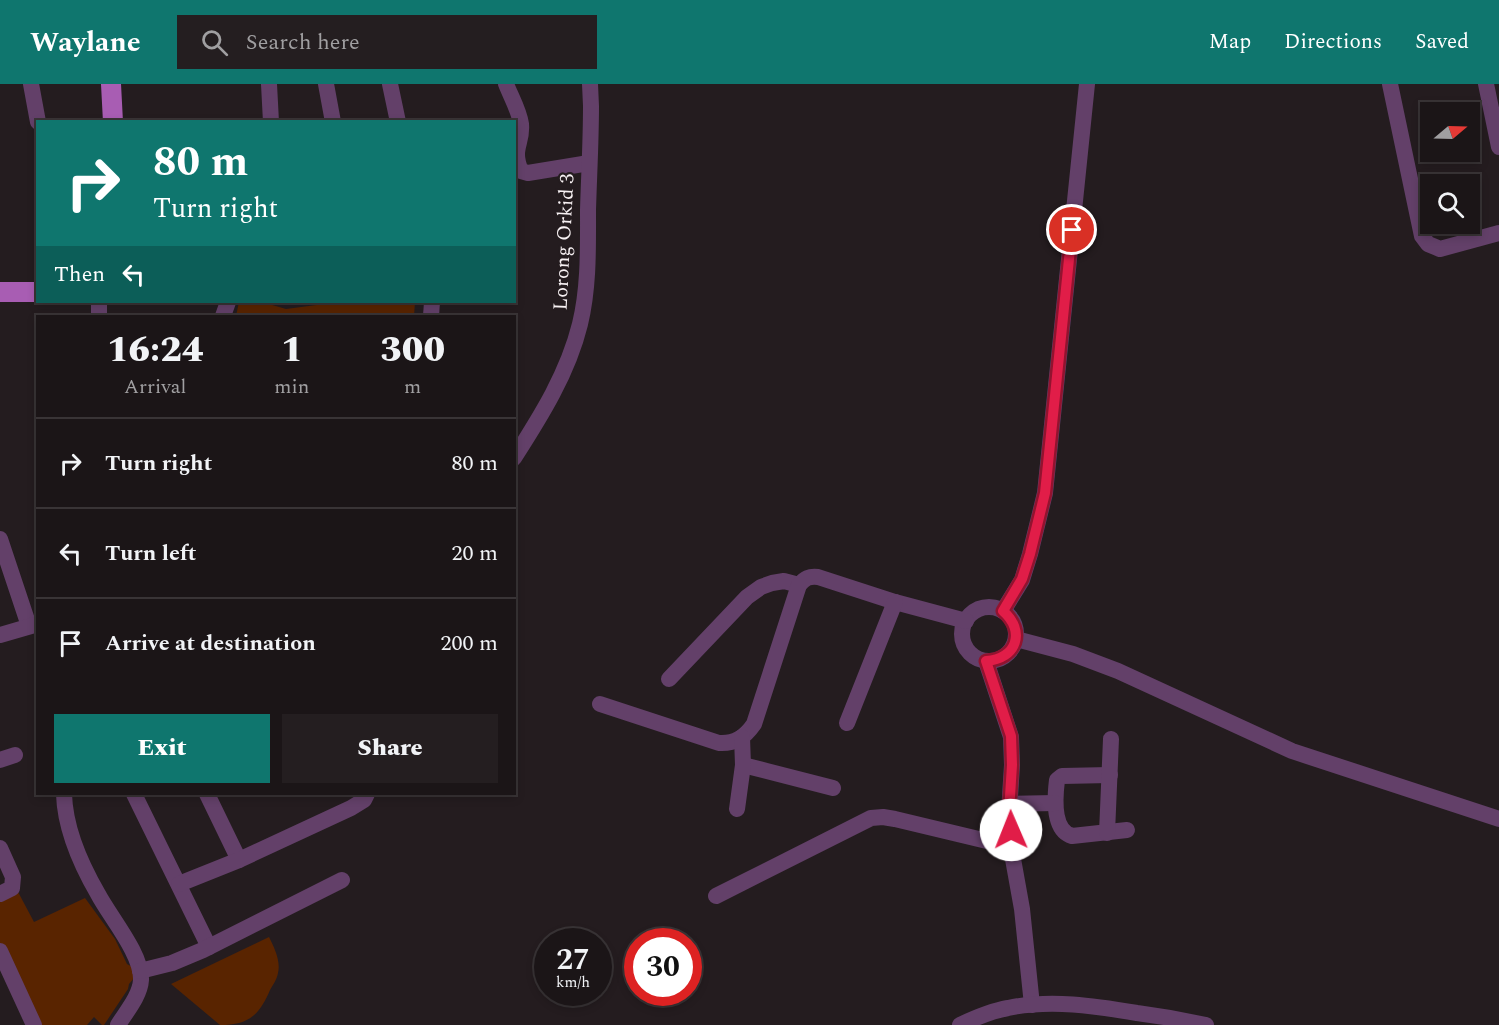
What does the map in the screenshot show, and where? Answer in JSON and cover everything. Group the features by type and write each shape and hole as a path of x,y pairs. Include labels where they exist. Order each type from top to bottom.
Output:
{"main road":[{"path":"111,84 113,120"},
{"path":"0,292 36,292"}],"street":[{"path":"31,84 38,120"},
{"path":"269,84 271,120"},
{"path":"326,84 333,120"},
{"path":"390,84 398,120"},
{"path":"506,84 520,124 516,149 517,162 521,171 528,173 589,163"},
{"name":"Lorong Orkid 3","path":"516,455 554,393 580,325 586,285 590,84"},
{"path":"1003,611 1022,579 1045,493 1087,84"},
{"path":"1390,84 1422,236 1428,244 1440,249 1499,233"},
{"path":"1486,84 1499,147"},
{"path":"0,538 33,625 0,635"},
{"path":"600,704 719,743 728,743 742,737 754,724 799,585 811,576 966,621"},
{"path":"669,679 747,597 761,587 784,581 799,585"},
{"path":"847,723 895,602"},
{"path":"986,607 1003,611 1010,616 1016,631 1016,639 1012,648 1006,656 996,660 986,661 978,658 966,647 963,638 966,621 978,609 986,607"},
{"path":"1016,639 1073,654 1118,671 1285,749 1499,819"},
{"path":"986,661 1011,736 1009,812 1032,1005"},
{"path":"737,809 743,765 742,737"},
{"path":"1107,833 1111,739"},
{"path":"743,765 833,788"},
{"path":"1110,775 1062,776 1057,780 1055,803 1060,827 1065,834 1072,836 1127,830"},
{"path":"64,795 70,833 82,862 97,893 130,946 140,971 141,982 137,994 118,1025"},
{"path":"134,795 209,947"},
{"path":"212,795 239,860"},
{"path":"179,884 239,860 351,808 364,800 366,795"},
{"path":"1010,804 1055,803"},
{"path":"716,897 871,818 895,819 1012,847"},
{"path":"0,848 13,877 12,888 0,894"},
{"path":"140,971 172,963 209,947 342,880"},
{"path":"0,951 34,1025"},
{"path":"960,1025 983,1015 999,1018 1007,1008 1057,1003 1120,1010 1206,1025"}],"shaded area":[{"path":"239,303 265,303 286,309 331,303 415,303 414,315 236,315"},
{"path":"17,890 34,922 85,898 115,939 127,964 140,971 129,984 104,1025 94,1017 87,1025 38,1025 0,943 0,899"},
{"path":"269,937 278,959 279,968 275,982 257,1012 245,1021 220,1025 171,984"}],"route":[{"path":"1011,830 1009,812 1011,736 986,661 1006,656 1016,639 1014,623 1003,611 1022,579 1041,514 1072,230"}]}
